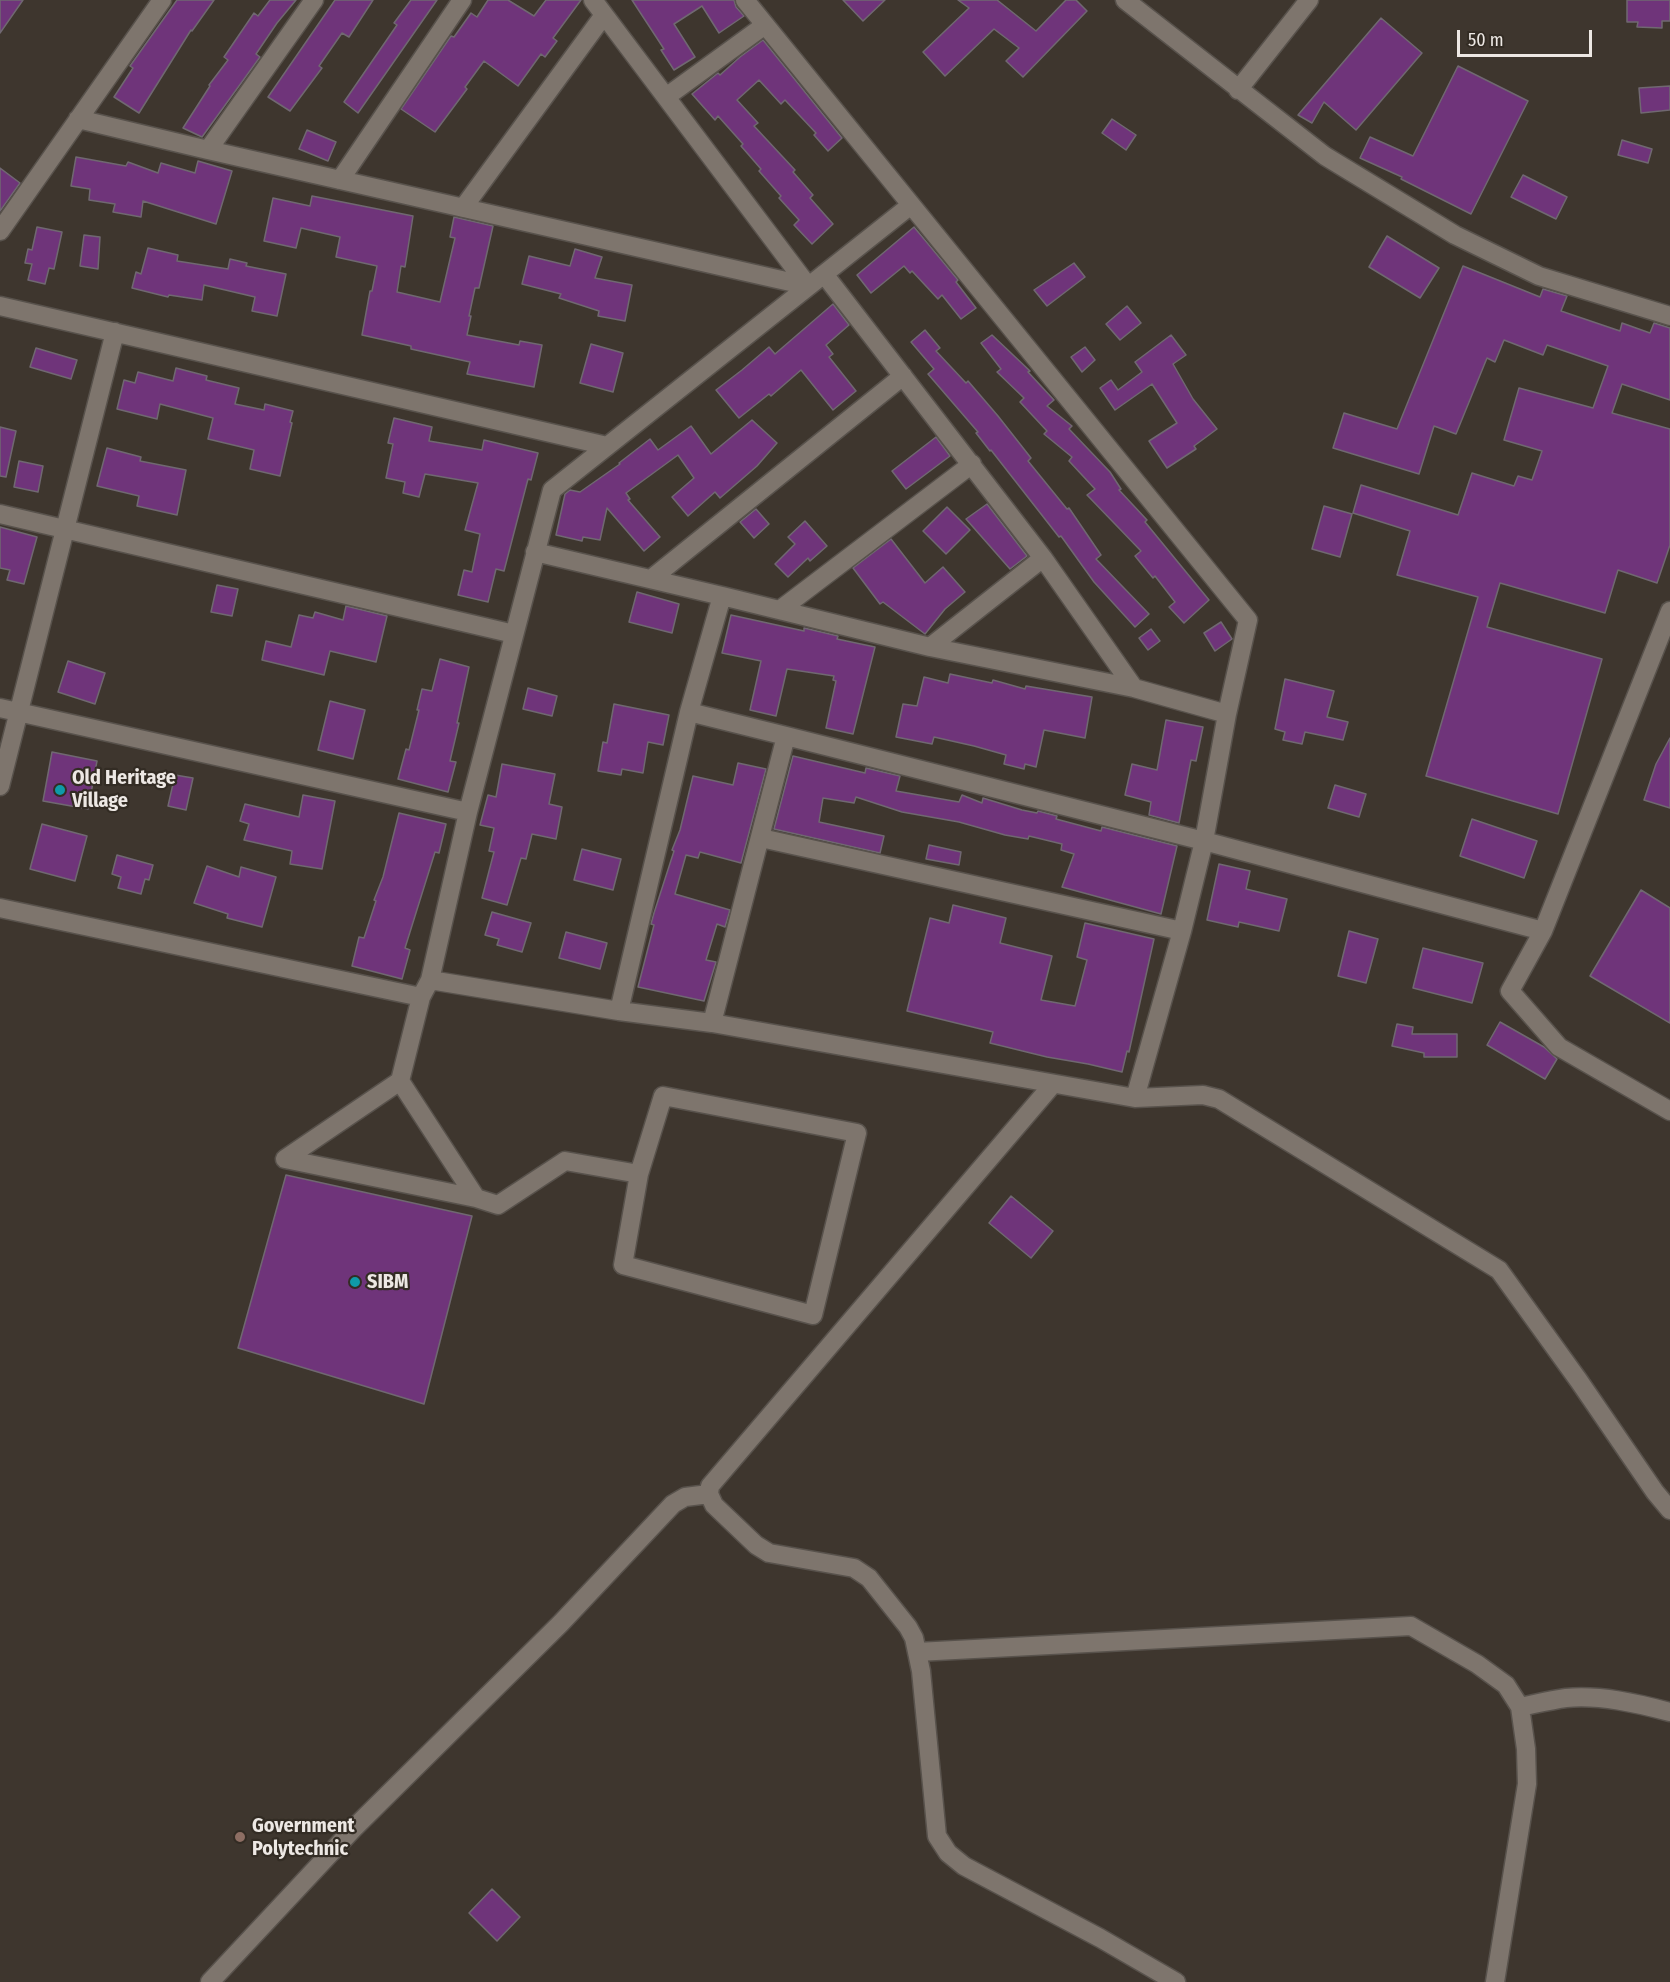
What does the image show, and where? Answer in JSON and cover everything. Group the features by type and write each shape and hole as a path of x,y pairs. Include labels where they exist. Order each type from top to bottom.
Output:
{"street":[{"path":"0,231 162,0"},
{"path":"208,150 314,0"},
{"path":"340,180 462,0"},
{"path":"593,0 808,286"},
{"path":"745,0 1248,620 1227,714 1204,841 1182,931 1134,1098"},
{"path":"1125,0 1325,156 1455,235 1539,276 1670,316"},
{"path":"1238,90 1309,0"},
{"path":"463,208 604,15"},
{"path":"666,97 765,25"},
{"path":"78,119 808,286"},
{"path":"639,1173 565,1161 498,1205 476,1198 285,1159 400,1081 421,997 430,980 468,812 552,490 911,205"},
{"path":"824,274 1044,558 1134,688"},
{"path":"0,306 607,446"},
{"path":"0,786 115,332"},
{"path":"651,579 903,376"},
{"path":"782,609 972,464"},
{"path":"0,514 514,634"},
{"path":"535,552 782,609 930,647 1134,688 1227,714"},
{"path":"930,647 1044,558"},
{"path":"619,1011 689,712 723,596"},
{"path":"1670,611 1543,932 1510,991 1559,1047 1670,1111"},
{"path":"0,708 468,812"},
{"path":"689,712 1204,841 1543,932"},
{"path":"712,1023 786,736"},
{"path":"761,838 1182,931"},
{"path":"0,908 421,997"},
{"path":"430,980 619,1011 712,1023 1134,1098 1203,1095 1218,1099 1499,1270 1670,1510"},
{"path":"400,1081 476,1198"},
{"path":"1053,1084 717,1477 710,1486 709,1494 714,1505 756,1545 769,1553 854,1568 869,1578 908,1626 914,1638 921,1671 937,1836 948,1853 964,1866 1100,1938 1176,1982"},
{"path":"663,1096 857,1133 813,1315 623,1265 639,1173 663,1096"},
{"path":"210,1982 353,1829 561,1623 673,1504 685,1497 709,1494"},
{"path":"917,1652 1412,1626 1477,1664 1506,1685 1520,1707 1526,1749 1527,1785 1495,1982"},
{"path":"1520,1707 1567,1698 1597,1698 1630,1702 1670,1712"}],"building":[{"path":"0,0 23,0 0,33"},
{"path":"177,0 214,0 191,30 139,113 114,97 133,68 130,66"},
{"path":"270,0 296,0 277,23 256,54 260,57 202,137 183,128 209,85 228,60 224,57 254,13 258,16"},
{"path":"335,0 373,0 349,37 342,33 319,66 322,68 290,111 268,97"},
{"path":"411,0 437,0 358,113 344,102 397,25 394,23"},
{"path":"488,0 508,0 534,16 546,0 581,0 553,38 557,41 545,57 541,54 518,86 484,61 465,87 467,89 435,132 401,109 451,36 454,37 471,13 477,17"},
{"path":"632,0 734,0 736,7 744,16 719,33 702,6 674,24 695,57 674,70 661,50 664,49"},
{"path":"843,0 885,0 863,21"},
{"path":"958,0 997,0 1036,31 1066,0 1076,0 1087,11 1023,77 1006,61 1019,48 994,29 945,76 923,52 969,8"},
{"path":"1627,0 1670,0 1670,21 1662,21 1662,28 1637,27 1638,22 1627,22"},
{"path":"1381,18 1422,53 1356,130 1324,102 1312,123 1298,115"},
{"path":"763,40 842,138 828,151 814,135 816,133 785,100 781,104 759,80 737,100 758,123 754,126 795,170 793,172 813,195 810,198 833,224 812,244 794,225 799,220 759,171 761,169 741,146 743,144 718,116 715,120 692,94 718,73 720,75"},
{"path":"1458,66 1528,101 1471,214 1401,179 1402,177 1360,158 1370,137 1413,156"},
{"path":"1670,86 1670,110 1641,113 1639,88"},
{"path":"1112,119 1136,135 1126,150 1102,133"},
{"path":"307,130 336,142 328,161 299,149"},
{"path":"1622,140 1652,149 1648,163 1618,155"},
{"path":"76,157 126,166 128,162 158,173 161,163 195,173 198,161 232,171 216,224 143,201 141,217 113,212 115,204 89,200 90,189 71,186"},
{"path":"0,168 20,183 0,211"},
{"path":"1523,175 1567,197 1556,219 1511,197"},
{"path":"312,196 413,216 405,267 401,266 397,292 440,302 455,238 450,237 454,217 493,226 479,288 475,288 467,335 519,345 520,341 542,345 534,387 467,374 470,362 362,335 377,266 336,257 340,237 301,228 296,248 264,241 273,198 310,206"},
{"path":"37,227 62,232 54,269 49,268 45,284 28,280 32,264 25,263 28,249 32,250"},
{"path":"914,227 958,280 956,282 976,308 961,319 942,295 938,299 912,271 910,273 904,266 871,293 857,275"},
{"path":"84,235 100,237 98,269 80,266"},
{"path":"1387,236 1439,268 1420,298 1369,267"},
{"path":"148,248 178,255 177,261 228,269 230,259 247,263 246,266 286,274 277,316 252,311 255,297 204,285 202,300 169,295 168,297 132,288 136,272 141,274"},
{"path":"575,249 602,257 595,278 632,285 625,321 598,316 599,311 559,298 561,294 522,284 529,256 570,266"},
{"path":"1074,263 1085,277 1047,306 1034,290"},
{"path":"1463,266 1540,297 1543,289 1567,296 1561,311 1620,331 1622,323 1650,333 1654,323 1670,328 1670,400 1622,384 1612,413 1670,429 1670,545 1657,583 1618,570 1605,613 1500,583 1487,627 1602,659 1558,814 1426,776 1478,597 1397,575 1410,531 1353,513 1361,485 1458,515 1472,473 1514,486 1518,476 1532,480 1542,451 1504,440 1519,388 1593,408 1608,366 1547,345 1543,355 1504,340 1495,362 1487,358 1456,434 1434,426 1419,474 1333,448 1344,413 1397,429"},
{"path":"833,304 849,325 826,345 833,354 829,357 856,391 833,410 801,370 771,396 769,394 739,418 716,390 769,347 775,354"},
{"path":"1127,306 1141,323 1120,340 1106,324"},
{"path":"925,330 940,348 936,351 966,383 968,381 998,416 1031,458 1028,461 1067,509 1069,508 1101,555 1096,559 1149,614 1135,627 1094,582 1061,536 1059,537 976,433 978,432 928,374 934,369 911,342"},
{"path":"992,335 1030,371 1028,372 1054,400 1047,406 1072,426 1069,429 1110,472 1121,489 1119,490 1147,520 1145,522 1209,600 1184,623 1169,607 1175,602 1155,576 1153,578 1135,556 1141,551 1087,495 1095,489 1069,461 1072,457 1044,434 1047,431 1020,402 1024,398 997,372 1001,369 981,343"},
{"path":"1171,335 1186,355 1173,364 1193,399 1217,429 1194,446 1196,449 1167,468 1149,441 1177,423 1152,384 1115,410 1100,388 1111,380 1118,390 1142,372 1135,362"},
{"path":"591,344 623,353 613,392 580,383"},
{"path":"1085,347 1095,360 1082,372 1071,357"},
{"path":"36,348 77,360 71,379 30,367"},
{"path":"176,368 207,376 206,380 239,388 235,404 264,410 265,404 293,411 280,476 250,469 254,450 208,439 213,418 160,404 157,419 117,409 124,380 135,383 138,372 173,381"},
{"path":"394,418 432,427 429,441 482,450 484,440 538,453 531,480 528,479 504,571 496,569 488,602 458,595 464,570 472,572 480,534 465,530 478,483 425,474 419,497 403,493 405,482 386,478 393,444 388,443"},
{"path":"752,420 777,443 757,466 720,498 715,492 688,516 672,497 694,478 678,455 626,493 630,499 628,500 660,537 644,551 607,508 600,540 583,537 582,541 556,535 565,494 570,490 580,492 620,464 650,439 658,450 691,426 711,454"},
{"path":"0,427 16,431 6,477 0,476"},
{"path":"936,437 950,456 906,489 892,471"},
{"path":"107,448 141,457 140,461 186,470 177,515 137,506 139,496 97,486"},
{"path":"19,461 43,466 38,492 14,487"},
{"path":"987,504 1027,556 1010,569 966,519"},
{"path":"1324,506 1352,514 1340,557 1312,549"},
{"path":"947,507 970,530 946,554 923,531"},
{"path":"756,509 769,524 754,538 740,522"},
{"path":"805,521 827,546 810,561 808,558 788,577 775,564 795,544 788,537"},
{"path":"0,527 37,537 24,584 7,580 10,570 0,568"},
{"path":"891,539 925,583 943,567 965,592 945,609 925,634 883,602 880,604 853,568"},
{"path":"217,585 238,589 232,616 211,612"},
{"path":"637,592 679,604 672,633 629,622"},
{"path":"346,606 387,616 376,662 330,651 324,675 262,660 266,641 291,647 299,615 313,618 315,612 343,620"},
{"path":"731,615 804,631 804,628 838,636 837,639 875,647 853,734 826,728 836,681 833,680 834,676 787,669 776,716 750,710 761,661 722,653"},
{"path":"1221,622 1232,639 1215,651 1204,633"},
{"path":"1151,629 1160,641 1148,650 1139,638"},
{"path":"440,659 469,667 450,761 456,762 448,792 398,779 406,749 409,750 422,689 432,691"},
{"path":"68,661 105,673 95,704 58,692"},
{"path":"950,674 992,683 993,680 1025,689 1026,686 1092,697 1085,738 1044,730 1036,767 1025,764 1024,769 1004,764 1006,755 974,746 934,737 932,744 896,737 903,704 917,706 924,677 948,683"},
{"path":"1285,679 1334,691 1327,717 1348,722 1343,740 1305,732 1302,744 1283,740 1285,732 1275,729"},
{"path":"528,688 557,696 552,716 523,709"},
{"path":"330,701 365,710 353,759 318,750"},
{"path":"614,704 669,715 663,745 648,742 643,773 622,769 621,775 598,771 603,742 607,743"},
{"path":"1166,720 1203,727 1196,761 1191,760 1179,823 1149,815 1151,802 1125,795 1132,764 1157,770"},
{"path":"1670,738 1670,808 1644,800 1656,764"},
{"path":"52,752 97,761 88,809 43,801"},
{"path":"793,756 865,773 866,768 900,776 896,791 959,802 962,795 982,803 983,798 1022,810 1057,816 1056,819 1101,831 1102,827 1177,846 1161,914 1062,887 1074,854 1061,850 1062,844 1029,836 1028,839 1005,835 959,822 902,812 856,797 854,803 823,798 819,822 884,836 880,853 774,829"},
{"path":"738,763 766,769 741,863 700,852 698,858 686,855 675,894 730,910 725,927 717,924 706,960 716,962 704,1001 638,987 654,925 651,924 680,830 693,776 733,785"},
{"path":"502,764 555,774 549,804 562,807 556,839 532,834 526,859 521,858 507,905 482,898 494,852 489,851 494,828 480,825 488,795 496,797"},
{"path":"175,775 193,778 186,810 168,806"},
{"path":"1335,785 1366,794 1359,817 1328,808"},
{"path":"303,795 335,801 322,869 290,864 292,851 244,840 249,824 240,821 245,804 299,817"},
{"path":"399,813 446,824 439,853 435,852 405,948 410,950 402,979 352,966 359,937 364,938 376,901 374,900 383,877"},
{"path":"1472,819 1537,841 1524,878 1460,856"},
{"path":"42,824 87,836 75,881 30,869"},
{"path":"929,845 961,852 959,865 926,859"},
{"path":"582,849 621,859 613,890 574,880"},
{"path":"117,855 153,865 149,880 145,879 141,894 118,888 121,877 112,874"},
{"path":"1219,864 1250,871 1246,889 1287,899 1279,931 1239,922 1238,927 1207,920"},
{"path":"207,866 239,877 241,867 276,877 262,927 227,918 228,914 194,903"},
{"path":"1641,890 1670,908 1670,1023 1590,976"},
{"path":"953,905 1006,918 1000,943 1052,956 1041,1000 1075,1006 1087,960 1077,957 1085,923 1154,939 1129,1052 1127,1051 1122,1072 990,1043 993,1032 907,1011 930,918 949,923"},
{"path":"492,912 531,923 522,952 497,945 499,939 485,935"},
{"path":"1349,931 1378,939 1366,983 1338,976"},
{"path":"566,932 607,943 600,969 559,958"},
{"path":"1423,948 1483,963 1472,1003 1413,988"},
{"path":"1500,1022 1544,1047 1557,1059 1545,1079 1487,1045"},
{"path":"1397,1024 1413,1027 1412,1034 1457,1034 1457,1057 1424,1057 1424,1053 1392,1046"},
{"name":"SIBM","path":"286,1175 472,1216 424,1404 238,1348"},
{"path":"1011,1196 1053,1231 1031,1258 989,1223"},
{"path":"492,1889 520,1917 497,1941 469,1913"}],"place":[{"name":"Old Heritage Village","path":"60,790"},
{"name":"SIBM","path":"355,1282"},
{"name":"Government Polytechnic","path":"240,1837"}]}
